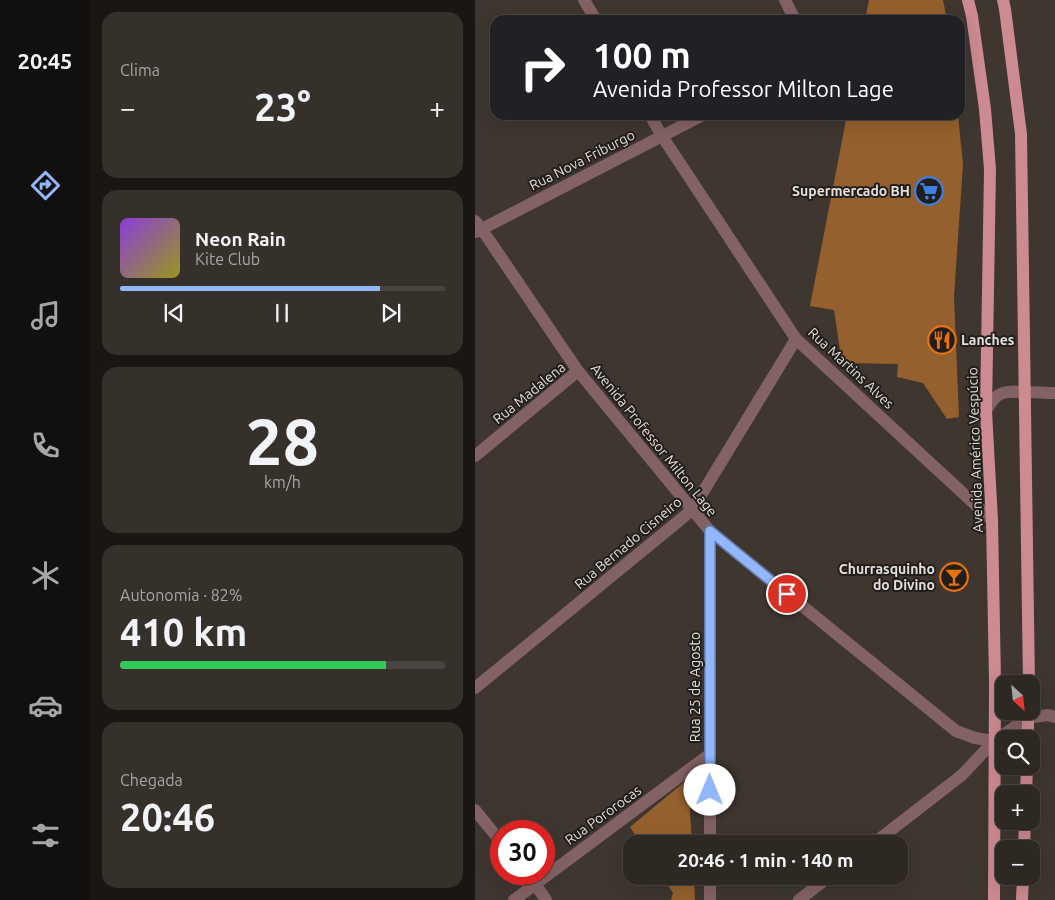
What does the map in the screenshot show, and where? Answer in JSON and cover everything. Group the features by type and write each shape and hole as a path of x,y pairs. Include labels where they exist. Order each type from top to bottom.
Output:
{"main road":[{"name":"Avenida Américo Vespúcio","path":"968,0 985,109 991,169 986,411 992,520 995,741 994,900"},
{"path":"1003,0 1021,134 1023,392 1029,675"},
{"path":"1022,900 1023,885"}],"street":[{"path":"584,0 592,15"},
{"path":"785,0 792,15"},
{"name":"Rua Martins Alves","path":"653,120 796,339 992,520"},
{"name":"Rua Nova Friburgo","path":"477,227 693,120"},
{"name":"Avenida Professor Milton Lage","path":"475,212 477,227 578,371 710,531 956,731 975,738 995,741"},
{"name":"Rua Bernado Cisneiro","path":"475,688 692,510 796,339"},
{"name":"Rua Madalena","path":"475,456 578,371"},
{"path":"986,411 991,401 1000,394 1010,390 1055,393"},
{"name":"Rua 25 de Agosto","path":"710,531 710,835"},
{"path":"1040,715 1055,717"},
{"path":"1008,730 1021,720"},
{"path":"885,835 962,776 995,741"},
{"name":"Rua Pororocas","path":"555,862 710,754"},
{"path":"475,810 490,828"},
{"name":"Rua Pororocas","path":"514,900 526,885"},
{"path":"536,885 546,900"},
{"path":"710,885 710,900"},
{"path":"799,900 818,885"}],"building":[{"path":"869,0 943,0 946,15 866,15"},
{"path":"846,120 958,120 963,165 954,296 959,417 947,419 923,383 897,377 898,364 842,363 834,310 810,306"},
{"path":"688,779 691,835 635,835 630,827"},
{"path":"668,885 694,885 695,900 671,900 673,893"}],"place":[{"name":"Supermercado BH","path":"929,191"},
{"name":"Lanches","path":"942,340"},
{"name":"Churrasquinho do Divino","path":"954,577"}],"route":[{"path":"710,790 710,531 787,594"}]}
